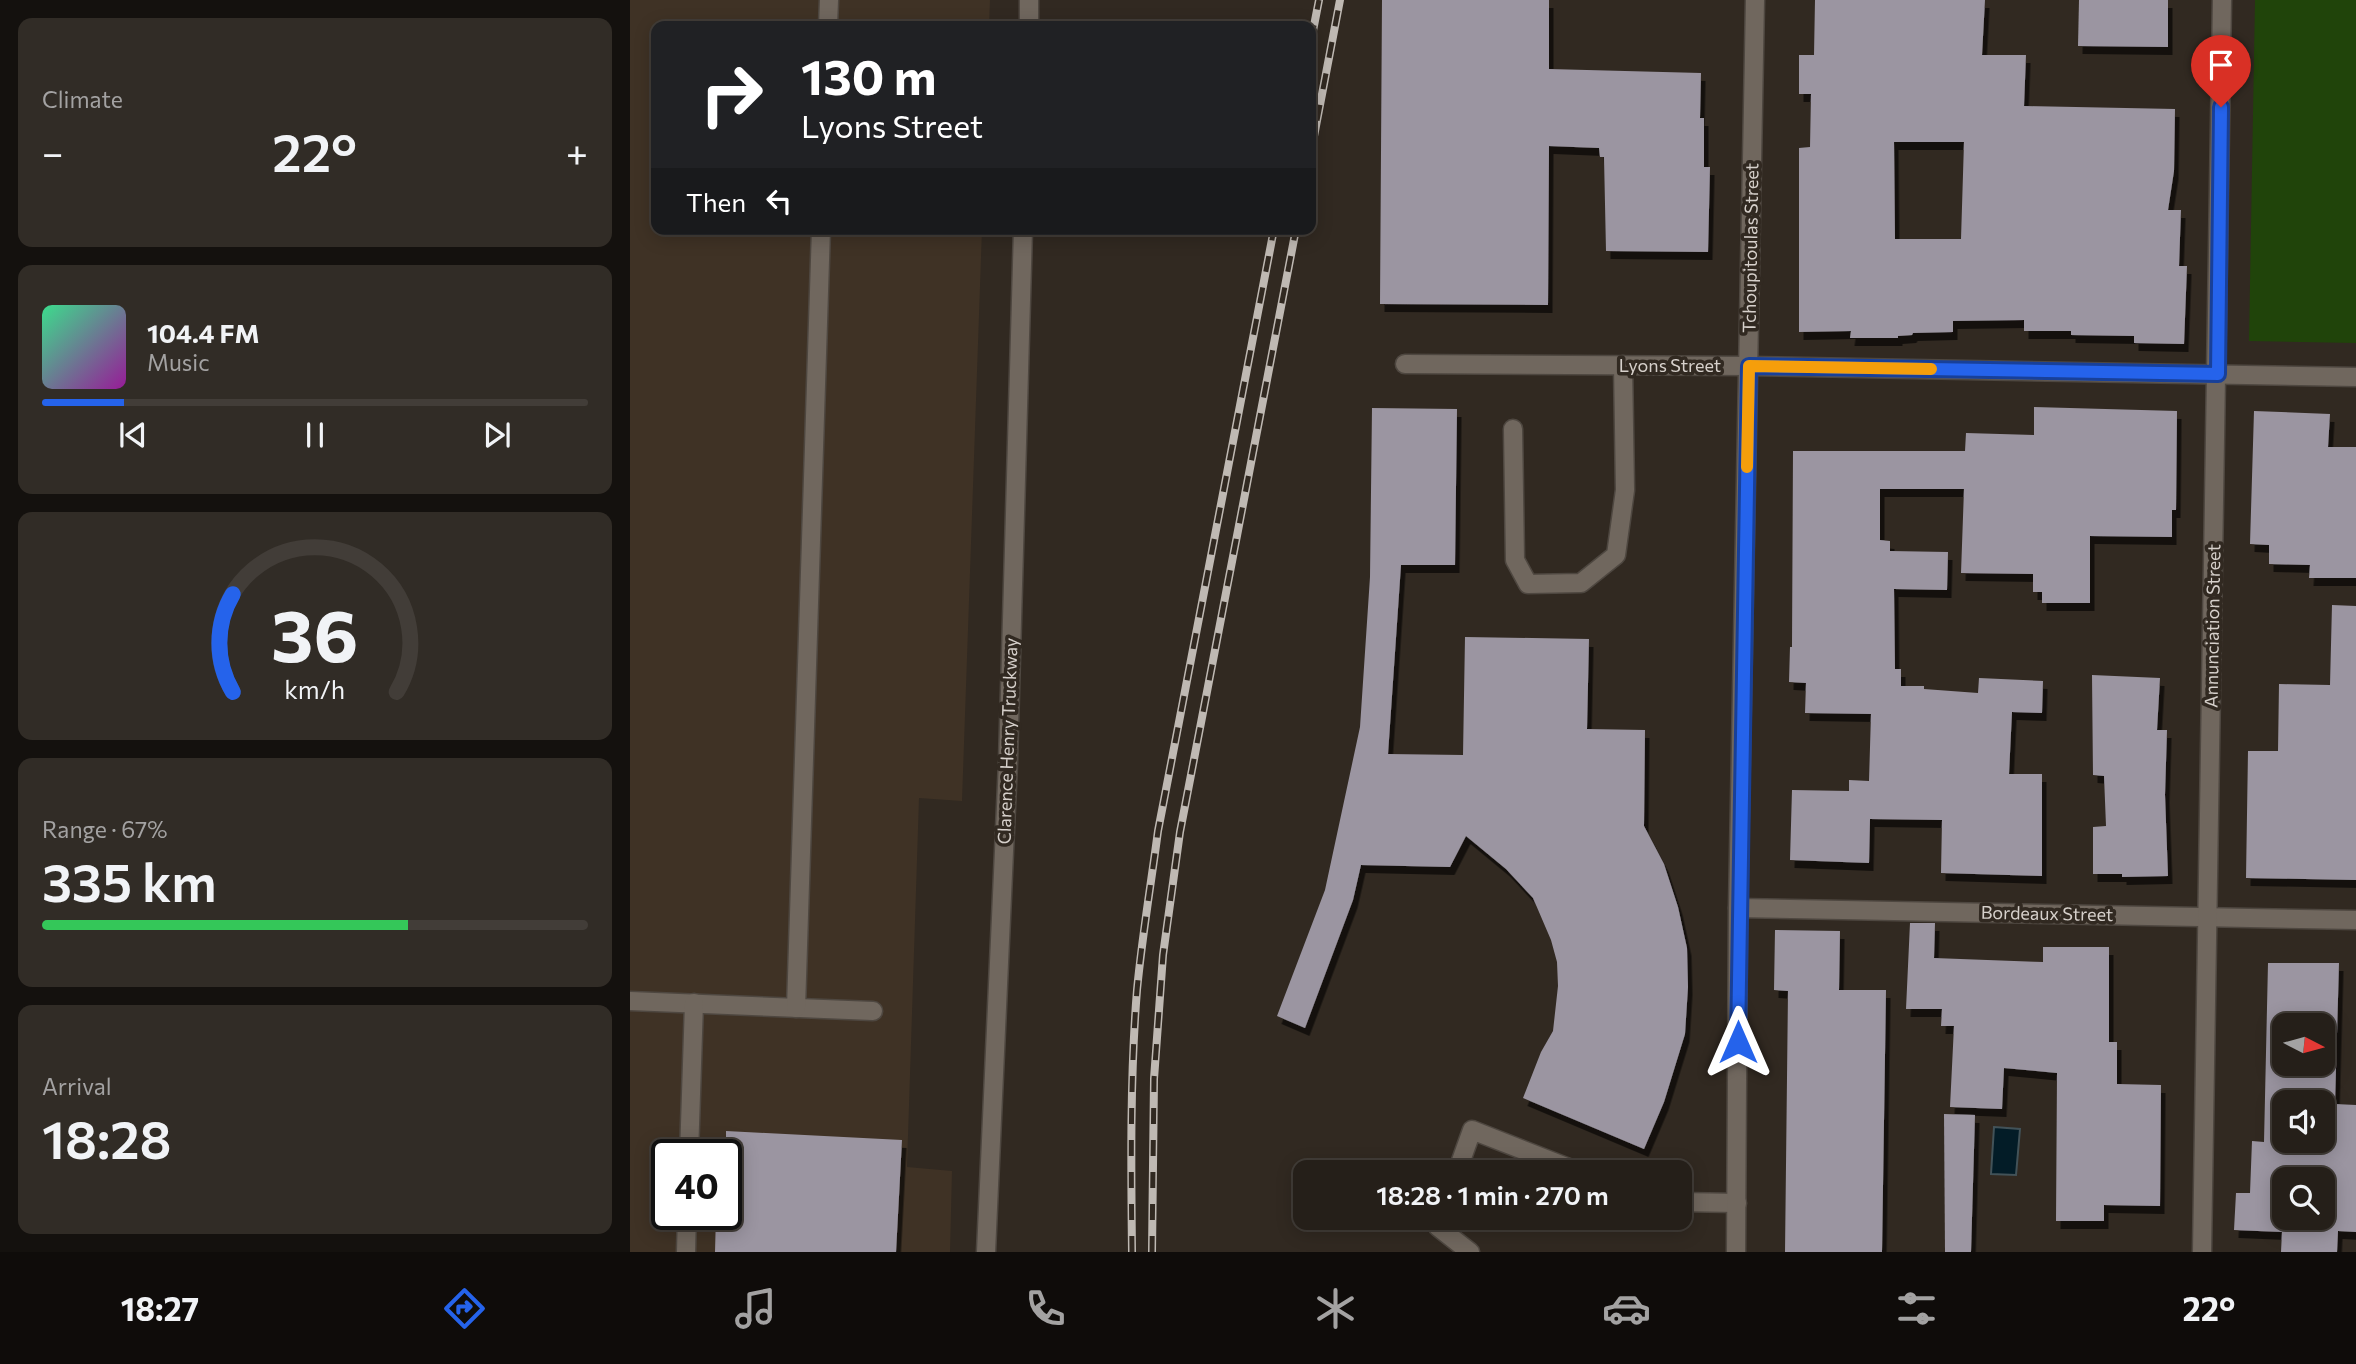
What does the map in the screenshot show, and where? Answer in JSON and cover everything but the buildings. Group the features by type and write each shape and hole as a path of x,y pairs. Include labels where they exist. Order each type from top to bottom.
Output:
{"street":[{"path":"828,21 829,0"},
{"path":"1029,0 1029,21"},
{"name":"Tchoupitoulas Street","path":"1736,1252 1738,908 1755,0"},
{"name":"Annunciation Street","path":"2202,1252 2222,0"},
{"path":"796,1008 821,235"},
{"name":"Clarence Henry Truckway","path":"986,1252 1008,762 1023,235"},
{"name":"Lyons Street","path":"1405,364 1749,366 2356,377"},
{"path":"1513,429 1515,560 1528,584 1581,583 1616,555 1625,490 1623,365"},
{"name":"Bordeaux Street","path":"1738,908 2356,919"},
{"path":"630,1001 873,1011"},
{"path":"690,1139 694,1003"},
{"path":"1461,1160 1472,1130 1548,1160"},
{"path":"1692,1202 1737,1203"},
{"path":"686,1252 687,1230"},
{"path":"1442,1230 1470,1252"}],"shaded area":[{"path":"630,0 990,0 989,21 651,21 651,235 982,235 962,801 919,798 907,1167 952,1171 950,1252 630,1252"}],"green space":[{"path":"2255,0 2356,0 2356,343 2249,341"}],"water":[{"path":"1994,1127 2020,1129 2016,1175 1991,1174"}],"railway":[{"path":"1315,21 1319,0"},
{"path":"1316,126 1340,0"},
{"path":"1132,1252 1131,1154 1137,990 1158,831 1273,235"},
{"path":"1152,1252 1154,1079 1163,955 1180,832 1295,235"}],"slow traffic":[{"path":"1747,467 1749,366 1931,369"}],"route":[{"path":"1738,1042 1738,908 1749,366 2218,374 2221,107"}]}
